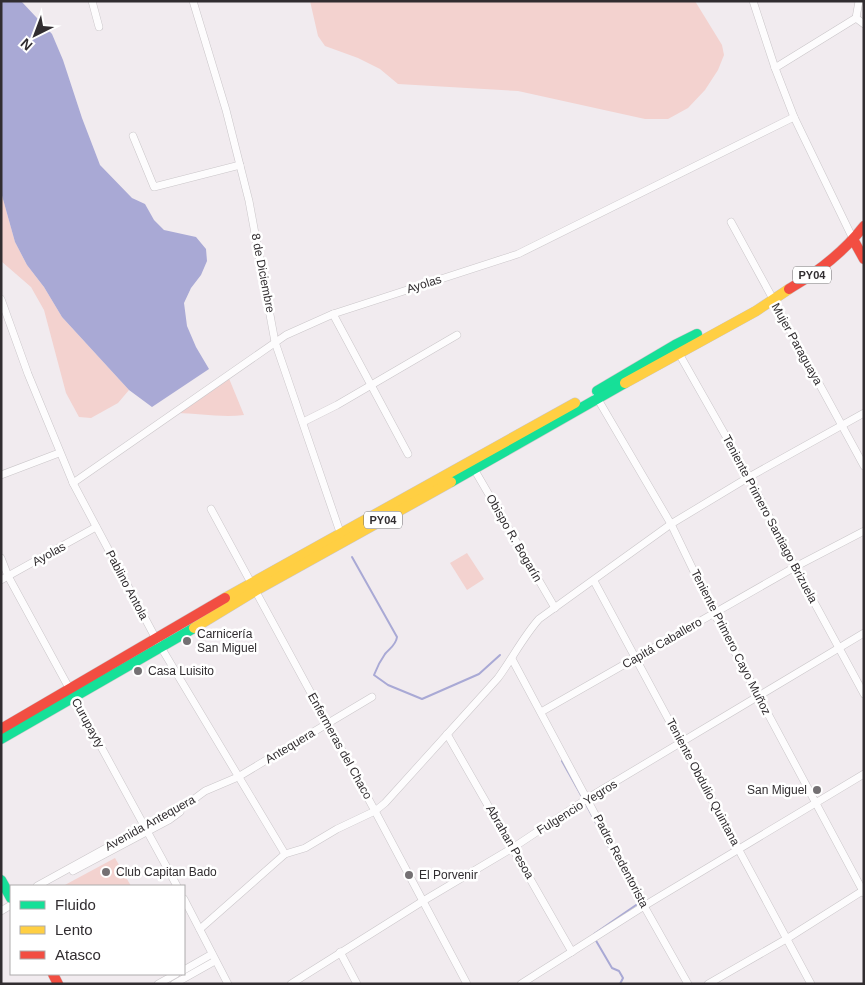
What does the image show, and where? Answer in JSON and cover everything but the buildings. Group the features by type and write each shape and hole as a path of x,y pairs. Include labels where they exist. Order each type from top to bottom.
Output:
{"main road":[{"path":"864,226 854,241 864,259"},
{"name":"PY04","path":"343,537 474,469 677,349 754,306 769,301 828,265 854,241"},
{"name":"PY04","path":"1,739 72,694 252,588 596,396"},
{"name":"PY04","path":"1,729 72,694"},
{"path":"1,880 10,897"}],"street":[{"path":"92,1 99,27"},
{"name":"8 de Diciembre","path":"193,1 226,110 249,201 275,342 343,537"},
{"path":"753,1 775,68 794,117 854,241"},
{"path":"775,68 856,18 859,1"},
{"path":"856,18 864,24"},
{"name":"Ayolas","path":"73,483 286,335 333,314 518,254 794,117"},
{"path":"133,136 154,187 240,165"},
{"name":"Mujer Paraguaya","path":"730,222 769,301 843,426 864,466"},
{"name":"Pablino Antola","path":"1,299 59,453 73,483 159,643 285,854"},
{"path":"333,314 408,454"},
{"path":"303,422 337,405 457,336"},
{"name":"Teniente Primero Santiago Brizuela","path":"677,349 749,477 864,694"},
{"name":"Teniente Primero Cayo Muñoz","path":"596,396 671,524 714,613 863,891"},
{"path":"200,929 285,854 305,848 337,829 375,811 385,803 498,678 527,632 539,619 671,524 749,477 864,413"},
{"path":"1,475 59,453"},
{"name":"Obispo R. Bogarín","path":"474,469 555,608"},
{"name":"Enfermeras del Chaco","path":"211,509 467,984"},
{"name":"Ayolas","path":"5,578 96,527"},
{"name":"Capitá Caballero","path":"541,712 795,567 864,531"},
{"name":"Curupayty","path":"1,558 5,578 72,694 176,885"},
{"name":"Teniente Obdulio Quintana","path":"594,581 788,938 811,984"},
{"name":"Fulgencio Yegros","path":"291,984 423,901 514,848 588,798 864,633"},
{"name":"Padre Redentorista","path":"512,658 644,906 688,984"},
{"name":"Antequera","path":"205,792 238,777 372,697"},
{"name":"Abrahan Pesoa","path":"447,734 572,952"},
{"path":"521,984 644,906 864,774"},
{"name":"Avenida Antequera","path":"39,885 146,829 169,820 205,792"},
{"name":"Avenida Antequera","path":"48,885 146,829"},
{"path":"708,984 788,938 863,891"},
{"path":"185,901 228,984"},
{"path":"340,952 357,984"},
{"path":"185,970 213,957"},
{"path":"174,984 213,957"},
{"path":"158,984 174,975"}],"shaded area":[{"path":"310,1 695,1 722,45 724,55 718,70 705,90 688,108 668,119 645,119 518,91 398,84 380,69 358,58 325,46 318,36"},
{"path":"1,192 15,242 27,265 44,287 62,317 129,390 118,403 91,418 79,417 66,393 44,310 31,287 1,261"},
{"path":"228,376 244,415 176,413"},
{"path":"467,553 484,579 467,590 450,563"},
{"name":"Club Capitan Bado","path":"115,858 130,885 65,885"}],"water":[{"path":"1,1 21,1 52,34 100,165 132,198 145,204 154,220 164,230 196,237 206,249 207,261 184,303 187,326 196,347 209,369 152,407 129,390 62,317 44,287 27,265 15,242 1,192"}],"waterway":[{"path":"352,557 397,637 377,667 374,675 388,685 422,699 479,674 500,655"},
{"path":"562,761 581,795"},
{"path":"587,806 620,868"},
{"path":"594,934 639,903"},
{"path":"595,939 612,968 619,971 623,978 620,984"}],"traffic: fast":[{"path":"597,391 697,334"},
{"path":"451,482 625,383"},
{"path":"1,739 194,628"},
{"path":"1,880 10,896"}],"traffic: slow":[{"path":"625,383 756,311 789,289"},
{"path":"225,598 575,403"},
{"path":"194,628 255,591 451,482"}],"traffic: jam":[{"path":"789,289 829,261 848,245 864,226"},
{"path":"854,241 864,259"},
{"path":"1,729 225,598"},
{"path":"54,975 58,984"}],"place":[{"name":"Carnicería San Miguel","path":"187,641"},
{"name":"Casa Luisito","path":"138,671"},
{"name":"San Miguel","path":"817,790"},
{"name":"Club Capitan Bado","path":"106,872"},
{"name":"El Porvenir","path":"409,875"}]}
